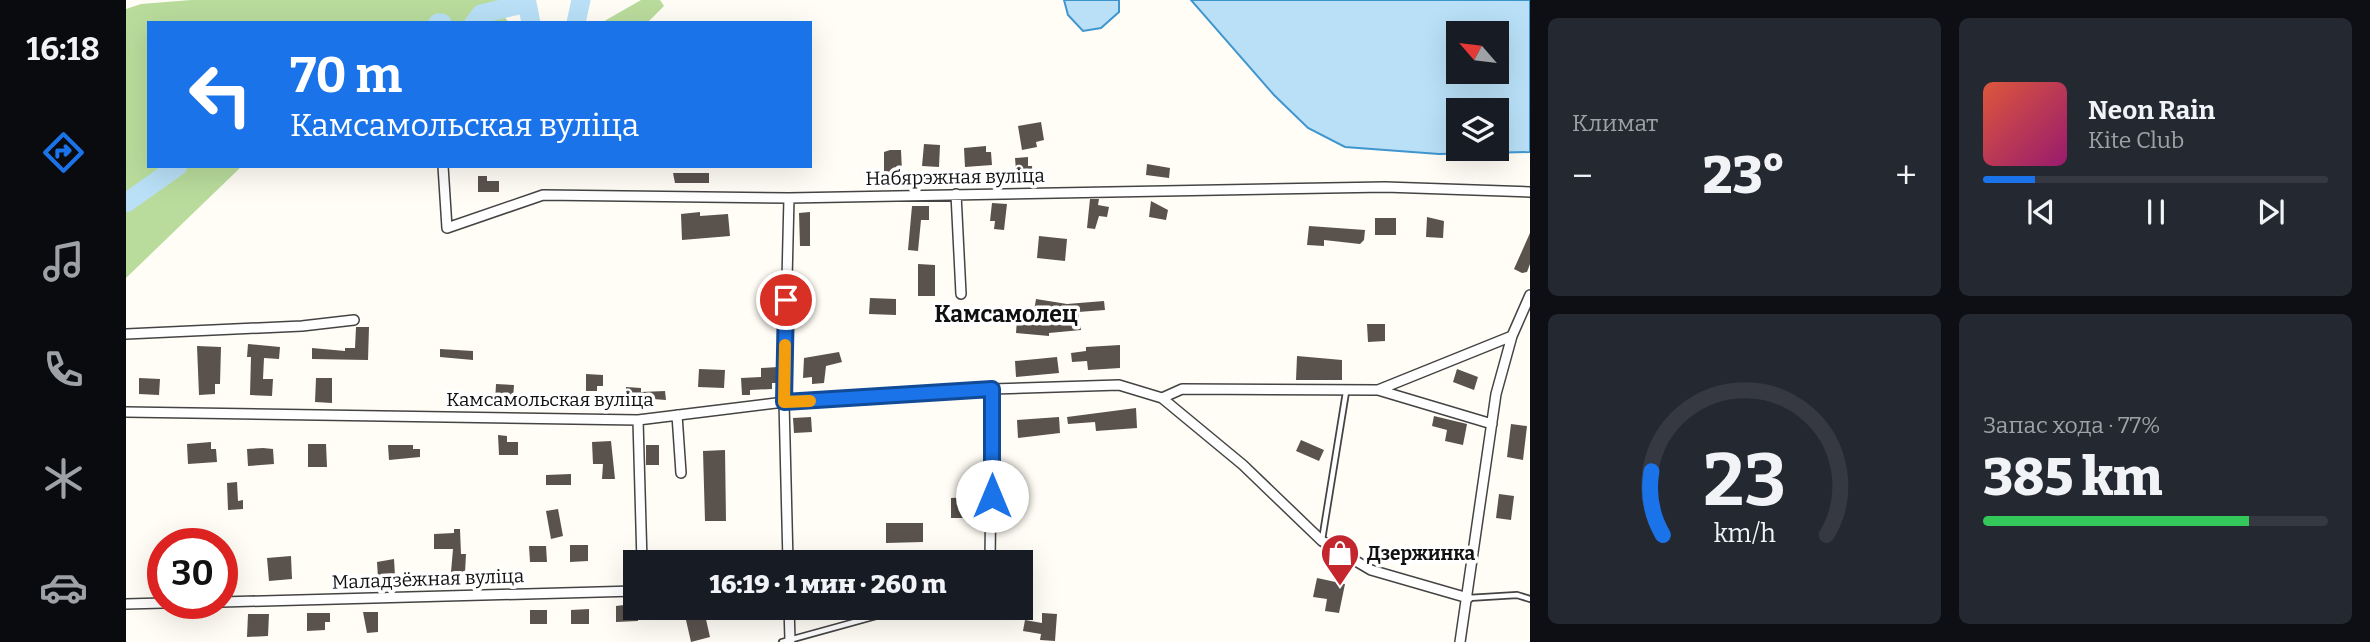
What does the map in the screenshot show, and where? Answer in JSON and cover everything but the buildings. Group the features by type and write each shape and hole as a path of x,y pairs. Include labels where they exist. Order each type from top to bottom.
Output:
{"street":[{"name":"Набярэжная вуліца","path":"443,168 447,228 543,195 789,198 1385,187 1530,192"},
{"path":"956,194 961,294"},
{"path":"788,550 784,402 789,198"},
{"path":"1460,642 1496,394 1512,336 1530,295"},
{"path":"126,334 302,326 354,320"},
{"path":"1468,598 1371,570 1322,541 1243,465 1162,398 1182,389 1346,392 1378,390 1512,336"},
{"name":"Камсамольская вуліца","path":"126,412 638,420 784,402 992,389 1119,385 1162,398"},
{"path":"990,550 992,389"},
{"path":"1378,390 1492,424"},
{"path":"677,415 681,474"},
{"path":"638,420 642,550"},
{"name":"Маладзёжная вуліца","path":"238,602 623,591"},
{"path":"126,604 147,603"},
{"path":"786,641 788,620"}],"lane":[{"path":"1322,541 1346,392"},
{"path":"1468,598 1517,595 1530,598"},
{"path":"786,641 862,620"}],"green space":[{"path":"191,0 508,0 501,12 508,21 147,21 147,168 240,168 126,278 126,9 141,4"},
{"path":"641,0 660,0 664,6 649,21 604,21"}],"water":[{"path":"1064,0 1119,0 1119,12 1101,28 1083,31 1068,15"},
{"path":"1191,0 1530,0 1530,152 1509,152 1509,98 1446,98 1446,154 1345,147 1308,128 1274,95"}],"waterway":[{"path":"576,21 581,0"},
{"path":"476,21 481,14 527,3 531,21"},
{"path":"126,203 175,168"}],"slow traffic":[{"path":"785,345 784,402 810,401"}],"place":[{"name":"Дзержинка","path":"1340,587"}],"district":[{"name":"Камсамолец","path":"1006,314"}],"route":[{"path":"786,300 784,402 992,389 992,496"}]}
